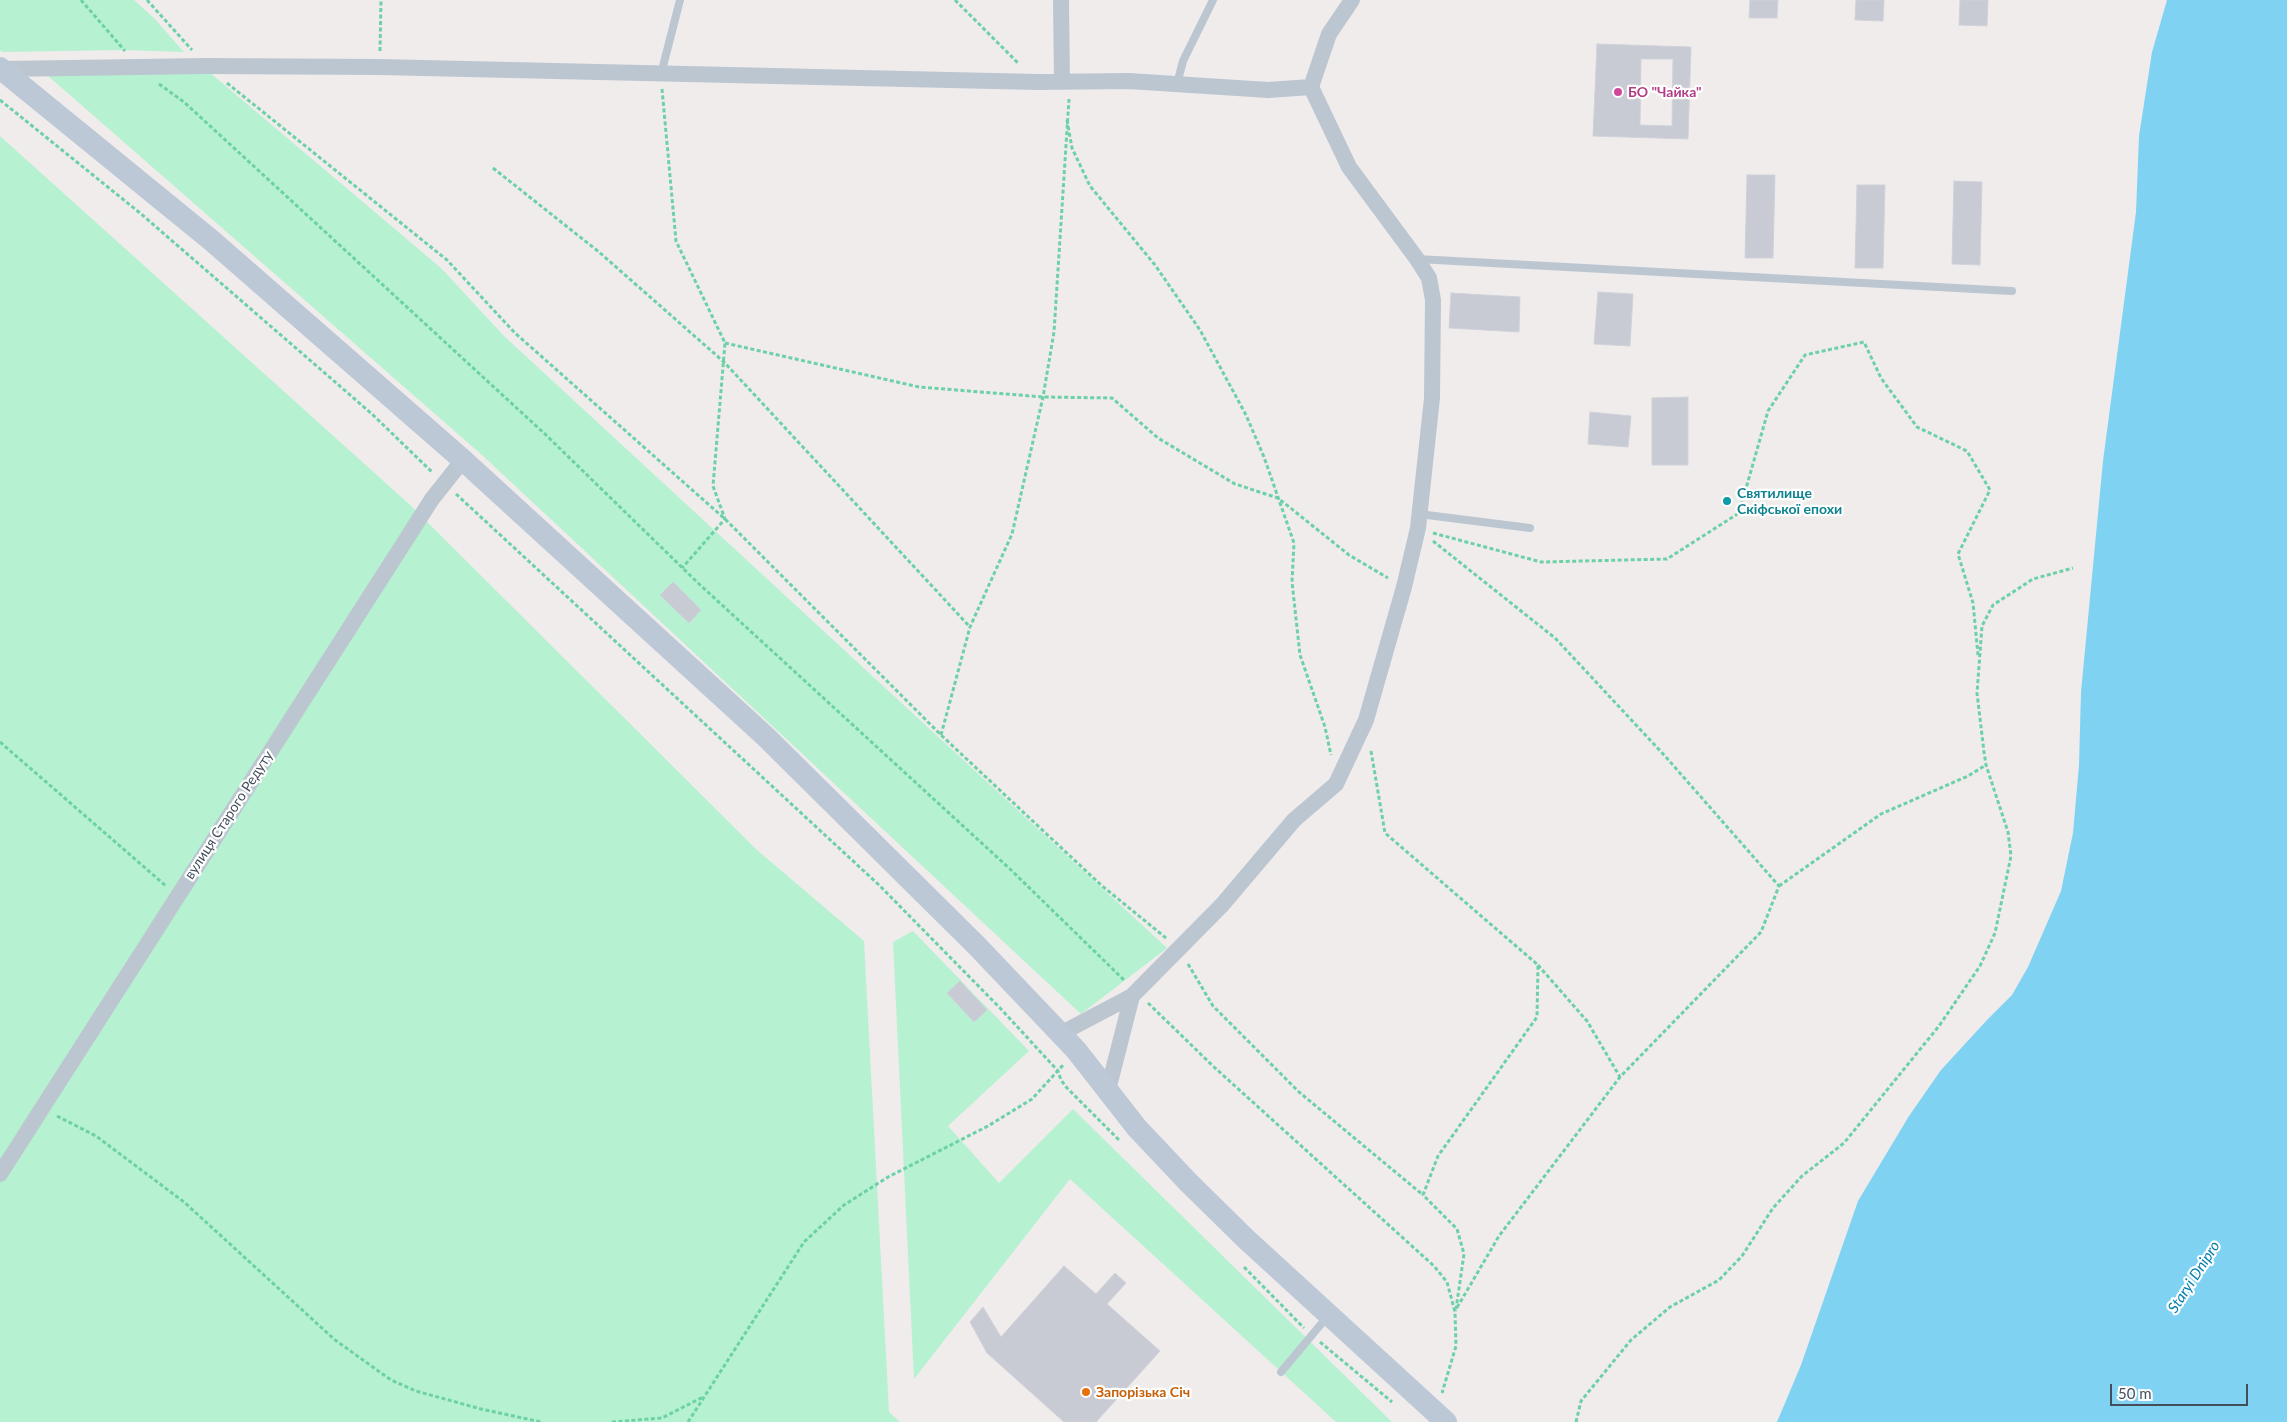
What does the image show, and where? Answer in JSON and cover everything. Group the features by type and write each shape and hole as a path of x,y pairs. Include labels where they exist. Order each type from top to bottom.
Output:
{"main road":[{"path":"1,68 211,240 463,460 766,737 977,946 1068,1042 1137,1128 1189,1183 1246,1239 1441,1417"}],"street":[{"path":"1061,0 1066,82"},
{"path":"1068,1042 1134,994 1222,905 1294,820 1336,784 1366,720 1404,587 1418,521 1432,398 1433,300 1429,278 1349,167 1311,87 1329,34 1352,0"},
{"path":"1,68 135,66 379,67 1037,82 1130,81 1268,90 1311,87"},
{"name":"вулиця Старого Редуту","path":"0,1174 444,483 463,460"},
{"path":"1108,1090 1134,994"}],"lane":[{"path":"661,74 680,0"},
{"path":"1177,84 1183,61 1214,0"},
{"path":"1417,259 2012,291"},
{"path":"1418,521 1530,528"},
{"path":"1281,1372 1328,1315"}],"path":[{"path":"81,0 124,50 135,66 184,102 546,435 682,568 1010,869 1134,994 1434,1266 1447,1282 1455,1312"},
{"path":"148,0 205,66 447,260 516,333 725,519 941,735 1101,885 1179,949 1213,1006 1299,1092 1423,1195 1457,1229 1464,1254 1455,1312 1456,1346 1441,1417"},
{"path":"379,67 381,0"},
{"path":"955,0 1037,82"},
{"path":"661,74 676,241 725,343 713,486 725,519"},
{"path":"941,735 970,627 1012,534 1042,397 1054,332 1067,120 1066,82"},
{"path":"0,100 148,220 372,414 444,483 879,885 1001,1009 1058,1071 1061,1080 1067,1088 1123,1145"},
{"path":"1067,120 1072,148 1090,186 1155,265 1200,330 1246,415 1294,543 1292,582 1300,655 1325,727 1336,784"},
{"path":"493,168 599,252 724,362 970,627"},
{"path":"1418,521 1541,562 1667,559 1739,512 1768,411 1805,355 1864,342 1881,378 1917,427 1967,451 1990,490 1958,554 1973,603 1979,666"},
{"path":"725,343 919,387 1042,397 1112,398 1158,438 1235,484 1278,498 1349,555 1404,587"},
{"path":"682,568 725,519"},
{"path":"1418,521 1555,638 1665,756 1779,886"},
{"path":"1576,1422 1581,1401 1631,1340 1670,1307 1719,1280 1742,1256 1779,1202 1802,1176 1844,1143 1939,1026 1980,966 1996,933 2011,856 2008,832 1986,765 1977,693 1982,626 1993,605 2033,579 2073,568"},
{"path":"1366,720 1385,833 1538,965 1588,1020 1620,1077"},
{"path":"0,742 177,896"},
{"path":"1455,1312 1499,1236 1620,1077 1762,932 1779,886 1881,814 1968,776 1986,765"},
{"path":"1423,1195 1438,1156 1537,1017 1538,965"},
{"path":"688,1422 804,1242 844,1205 888,1177 988,1126 1032,1098 1058,1071 1068,1042"},
{"path":"43,1109 96,1136 184,1202 336,1340 391,1380 416,1391 481,1409 541,1422"},
{"path":"1242,1265 1312,1336 1393,1404"},
{"path":"612,1422 662,1418 705,1396"}],"green space":[{"path":"0,0 134,0 154,18 184,52 124,50 2,52 0,50"},
{"path":"208,71 441,268 504,336 1167,948 1081,1014 482,455 47,75"},
{"path":"0,136 409,504 757,850 864,941 889,1412 900,1422 0,1422"},
{"path":"913,931 1029,1051 948,1126 999,1183 1073,1109 1392,1422 1336,1422 1070,1179 914,1379 893,942"}],"water":[{"name":"Staryi Dnipro","path":"2167,0 2287,0 2287,1422 1777,1422 1801,1365 1858,1201 1909,1116 1941,1070 2012,995 2028,967 2061,891 2073,833 2079,765 2081,692 2103,461 2136,212 2139,136 2152,52"}],"building":[{"path":"1750,0 1778,0 1777,18 1749,18"},
{"path":"1856,0 1884,0 1883,21 1855,20"},
{"path":"1960,0 1988,0 1987,26 1959,25"},
{"name":"БО \"Чайка\"","path":"1597,44 1691,47 1688,139 1593,136","holes":["1641,59 1673,59 1672,126 1640,125"]},
{"path":"1747,175 1775,175 1773,258 1745,258"},
{"path":"1954,181 1982,182 1980,265 1952,264"},
{"path":"1857,185 1885,185 1883,268 1855,268"},
{"path":"1598,292 1633,294 1630,346 1594,344"},
{"path":"1451,293 1520,297 1519,332 1449,328"},
{"path":"1688,397 1688,465 1652,465 1652,398"},
{"path":"1590,412 1631,416 1628,447 1588,444"},
{"path":"673,582 701,610 689,623 660,595"},
{"path":"960,981 987,1010 974,1022 947,993"},
{"path":"1064,1266 1096,1294 1115,1273 1126,1283 1107,1304 1160,1351 1096,1422 1064,1422 987,1353 970,1322 983,1307 1001,1337"}],"place":[{"name":"БО \"Чайка\"","path":"1618,92"},
{"name":"Святилище Скіфської епохи","path":"1727,501"},
{"name":"Запорізька Січ","path":"1086,1392"}]}
